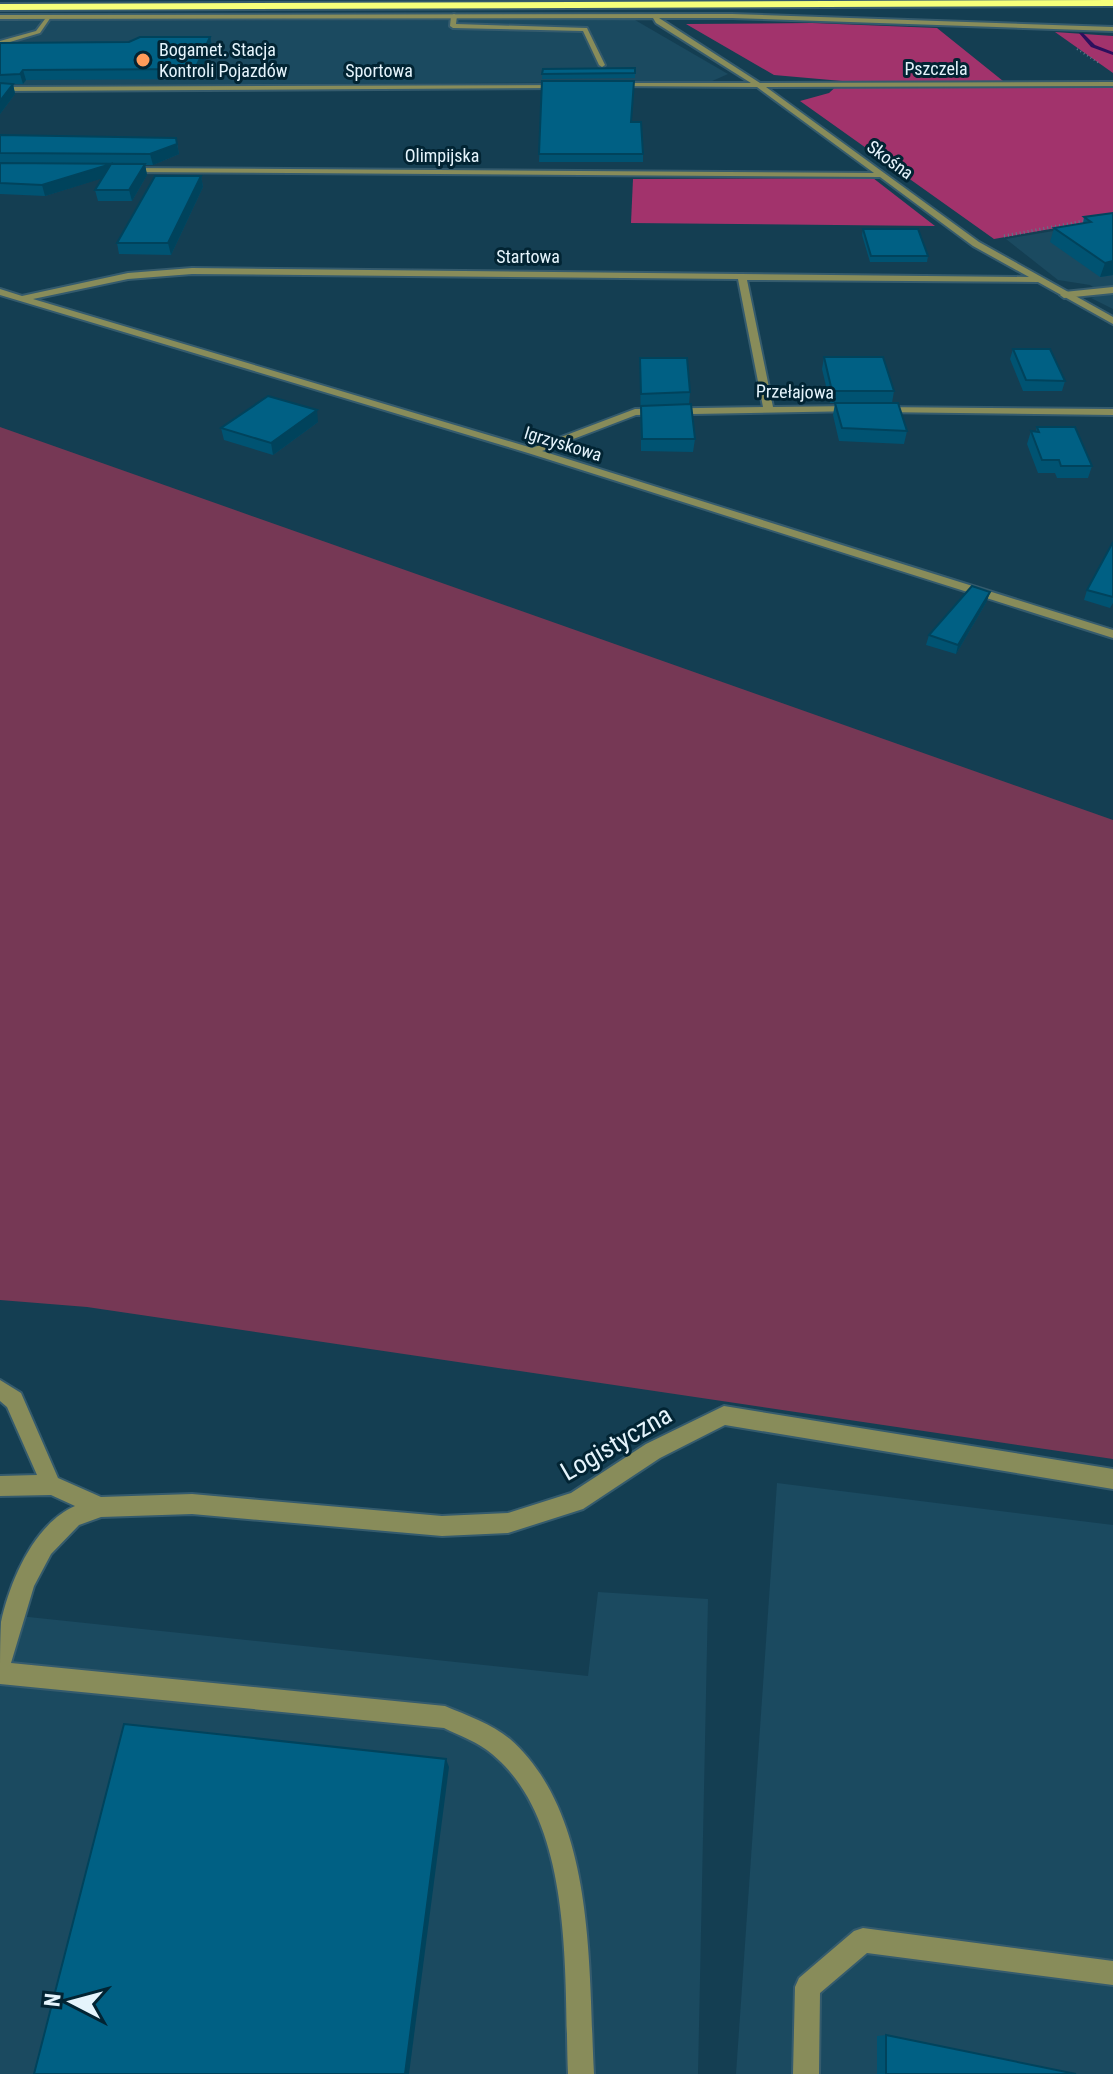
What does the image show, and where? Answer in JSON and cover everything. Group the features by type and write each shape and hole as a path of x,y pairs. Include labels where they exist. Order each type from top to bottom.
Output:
{"highway":[{"path":"0,7 1113,3"},
{"path":"791,4 1113,12"}],"street":[{"path":"454,16 453,26 585,29 602,65"},
{"path":"0,17 655,16 1113,29"},
{"name":"Skośna","path":"655,16 658,22 759,85 976,244 1113,321"},
{"path":"0,43 38,32 48,17"},
{"name":"Pszczela","path":"759,85 1113,84"},
{"path":"604,85 759,85"},
{"name":"Sportowa","path":"0,89 573,86"},
{"name":"Olimpijska","path":"121,170 884,175"},
{"name":"Startowa","path":"23,299 128,276 192,271 1036,280"},
{"path":"742,276 768,408"},
{"path":"1064,295 1113,290"},
{"name":"Igrzyskowa","path":"0,292 532,451 1113,634"},
{"name":"Przełajowa","path":"532,451 635,412 768,408 1113,412"},
{"path":"0,1389 14,1400 51,1485 0,1486"},
{"name":"Logistyczna","path":"51,1485 101,1507 192,1504 442,1526 508,1523 576,1502 653,1451 724,1415 1113,1479"},
{"path":"0,1662 27,1578 49,1542 72,1518 101,1507"},
{"path":"0,1673 445,1717 503,1748 541,1797 568,1873 581,2074"},
{"path":"806,2074 808,1987 863,1940 1113,1973"}],"path":[{"path":"1077,49 1101,64"},
{"path":"976,244 1025,230 1098,219"}],"shaded area":[{"path":"635,20 728,74 710,82 0,85 0,21"},
{"path":"812,23 937,28 1008,85 1113,84 1113,218 994,239 800,101 829,93 842,81 774,75 686,24"},
{"path":"1055,32 1113,36 1113,73"},
{"path":"873,178 935,226 631,223 633,179"},
{"path":"1113,221 1113,309 1091,298 1104,294 1090,285 1058,280 1006,239"},
{"path":"0,427 1113,820 1113,1459 87,1307 0,1300"},
{"path":"777,1483 1113,1525 1113,2074 736,2074"},
{"path":"598,1592 708,1599 698,2074 0,2074 0,1614 588,1676"}],"building":[{"path":"140,37 210,37 195,69 23,70 20,74 0,75 0,43 129,42"},
{"path":"635,68 635,73 542,74 543,69"},
{"path":"542,81 634,81 631,122 641,122 643,154 539,154"},
{"path":"0,83 13,84 0,101"},
{"path":"0,135 176,138 177,144 150,154 0,153"},
{"path":"0,163 145,164 129,190 95,190 111,164 42,185 0,183"},
{"path":"155,176 201,176 168,243 117,243"},
{"path":"1113,213 1113,261 1105,263 1054,228 1091,222 1084,217"},
{"path":"863,229 918,229 928,256 871,256"},
{"path":"1013,349 1050,349 1065,381 1026,380"},
{"path":"824,357 883,357 894,391 832,391"},
{"path":"640,358 687,358 690,392 641,394"},
{"path":"268,396 317,410 271,443 221,428"},
{"path":"835,403 898,403 907,431 842,428"},
{"path":"691,404 695,439 642,439 641,406"},
{"path":"1037,427 1075,427 1092,466 1061,466 1059,460 1042,460 1031,431 1039,432"},
{"path":"1113,542 1113,597 1087,590"},
{"path":"972,586 990,592 958,645 929,635"},
{"path":"124,1724 446,1759 405,2074 34,2074"},
{"path":"886,2035 1076,2074 886,2074"}],"waterway":[{"path":"1081,34 1093,46 1113,54"}],"place":[{"name":"Bogamet. Stacja Kontroli Pojazdów","path":"143,60"}]}
